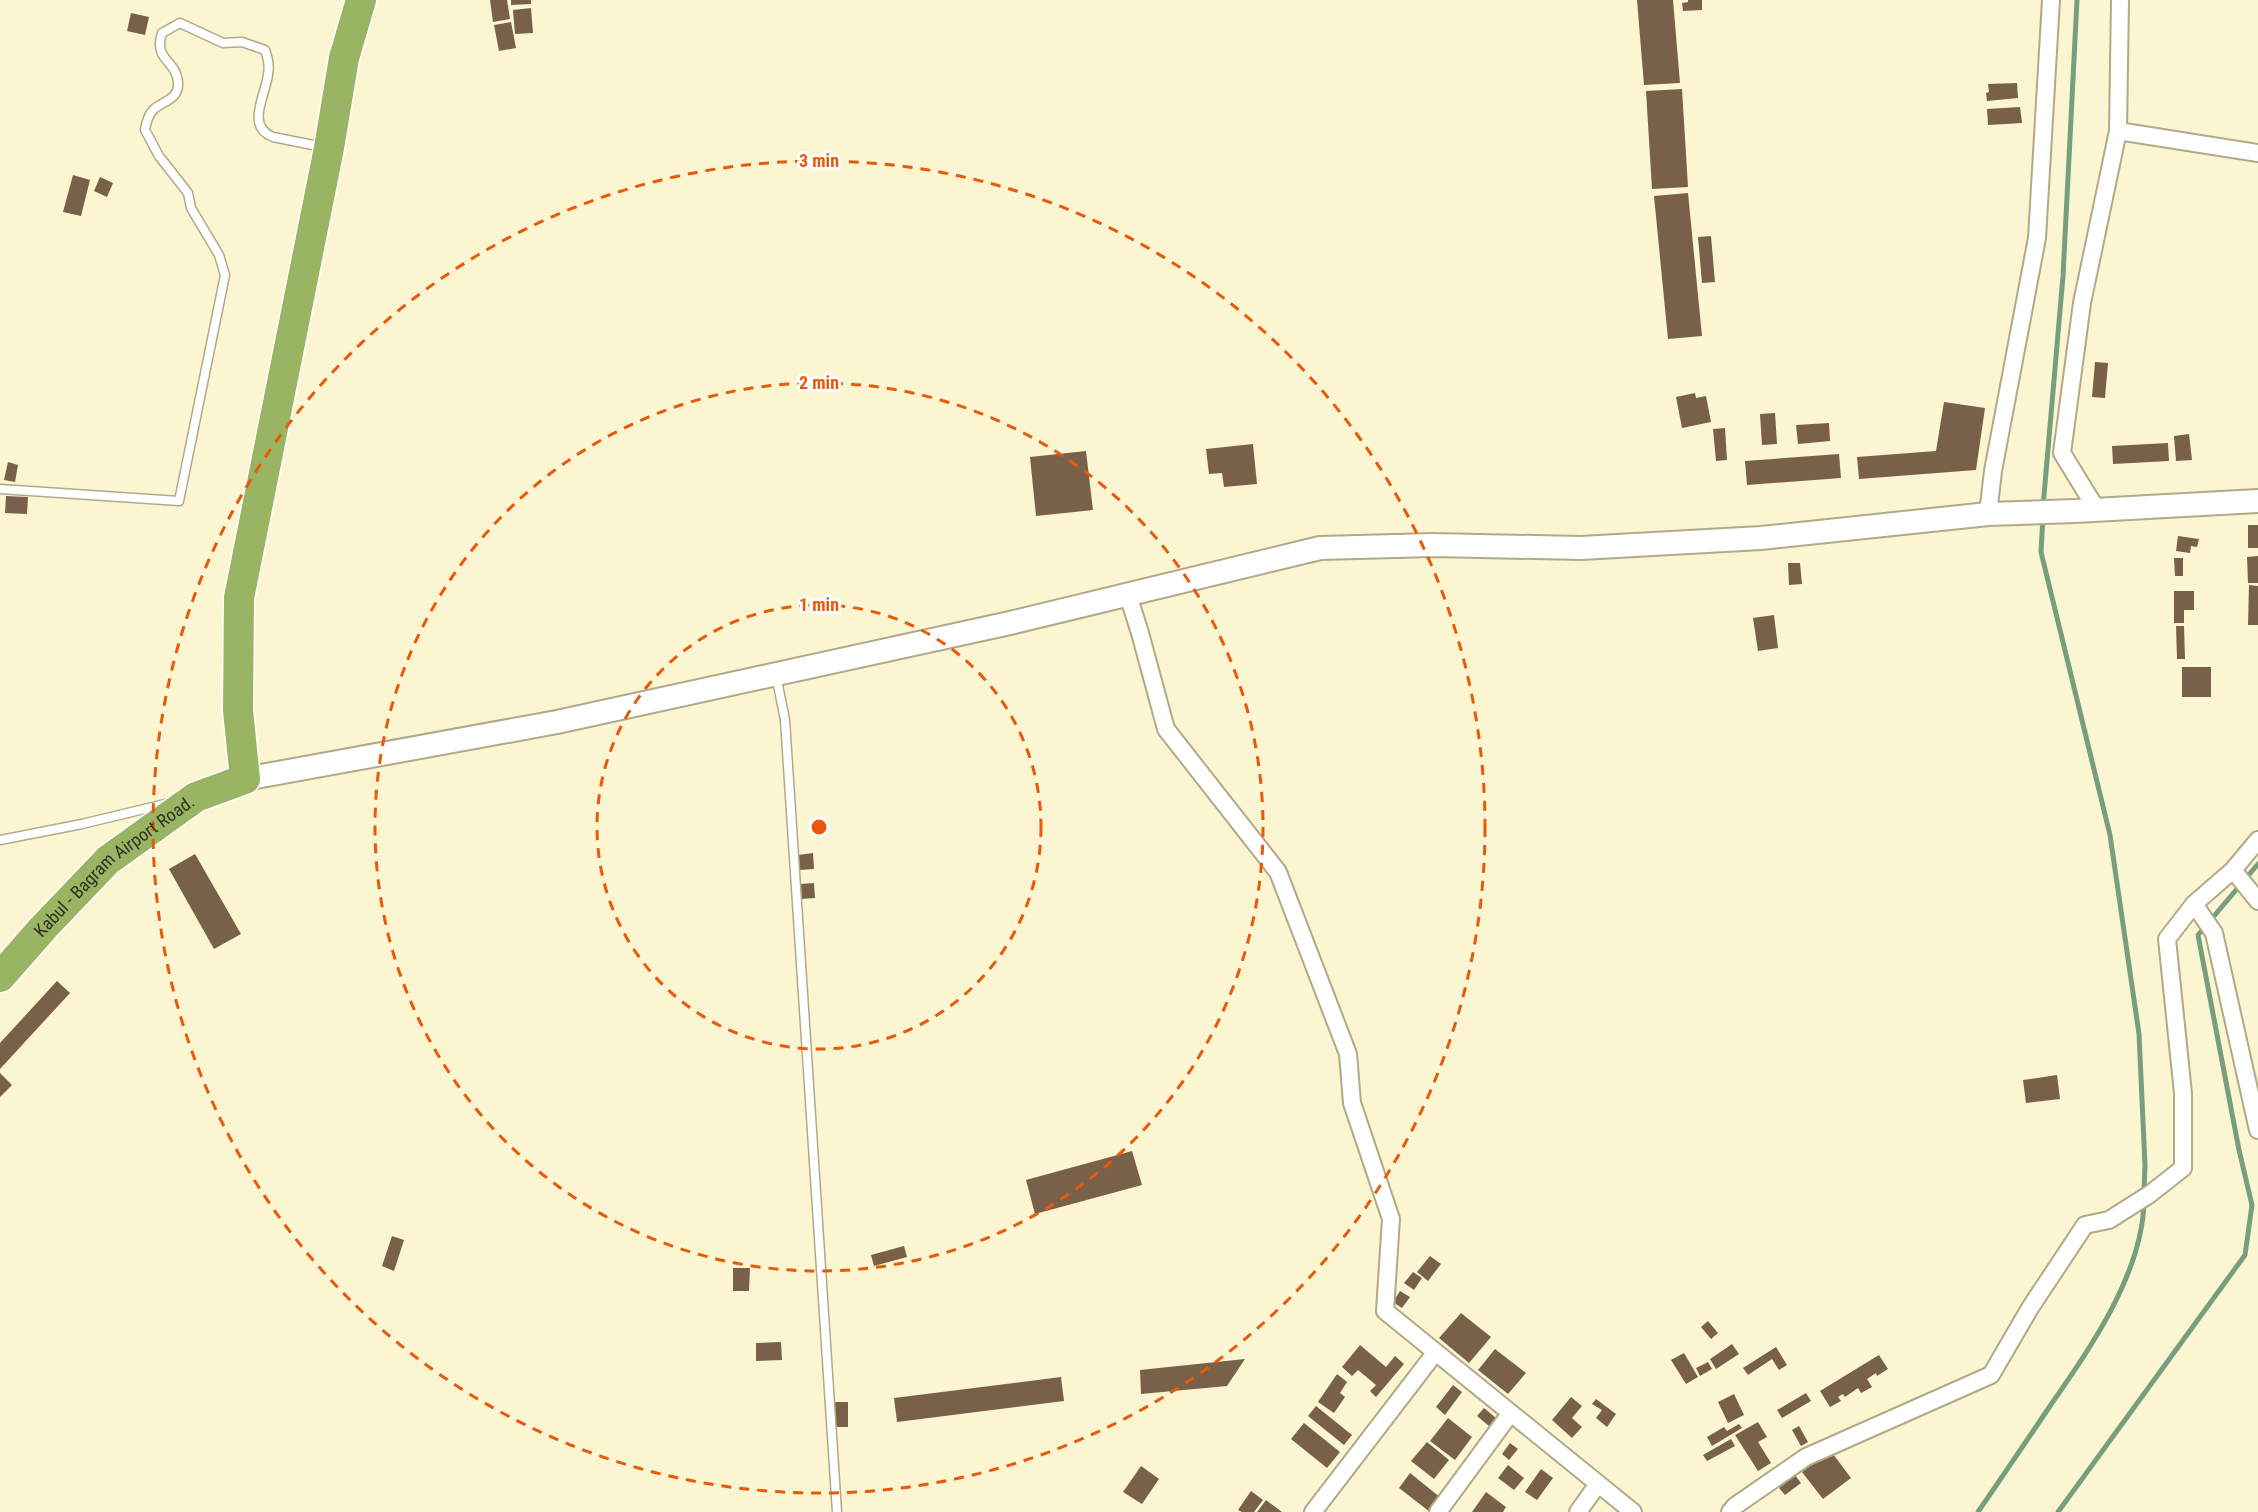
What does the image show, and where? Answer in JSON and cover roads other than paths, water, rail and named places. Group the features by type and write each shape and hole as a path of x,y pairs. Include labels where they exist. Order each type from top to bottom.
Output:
{"highway":[{"path":"245,779 238,710 239,598 329,148 344,58 361,0"},
{"name":"Kabul - Bagram Airport Road.","path":"0,977 108,860 196,796 245,779"}],"main road":[{"path":"245,779 557,722 1010,623 1320,548 1433,545 1581,549 1761,537 1993,514 2258,501"}],"street":[{"path":"1993,514 1993,471 2037,238 2051,0"},
{"path":"2086,511 2062,453 2082,303 2118,131 2120,0"},
{"path":"2118,131 2258,153"},
{"path":"1128,595 1166,729 1278,872 1348,1054 1352,1103 1391,1219 1385,1311 1634,1512"},
{"path":"1730,1512 1735,1506 1806,1457 1991,1375 2030,1308 2085,1225 2109,1220 2150,1194 2183,1168 2183,1094 2167,939 2194,904 2233,870 2258,840"},
{"path":"2233,870 2258,901"},
{"path":"2194,904 2214,933 2258,1130"},
{"path":"1313,1512 1435,1353"},
{"path":"1438,1512 1510,1414"},
{"path":"1578,1512 1598,1484"}],"lane":[{"path":"0,489 179,501 225,275 219,255 191,208 188,193 159,156 145,130 146,122 153,110 172,98 178,83 174,69 159,50 162,33 180,23 223,43 242,42 265,50 269,61 268,75 258,108 260,126 265,134 329,148"},
{"path":"776,673 785,720 837,1512"},
{"path":"0,840 82,824 196,796"}],"waterway":[{"path":"2043,507 2063,276 2077,0"},
{"path":"2043,516 2041,552 2110,835 2139,1034 2145,1165 2144,1192"},
{"path":"2058,1512 2245,1255 2252,1205 2239,1150 2198,935 2258,864"},
{"path":"1978,1512 2081,1360 2111,1310 2134,1257 2141,1229 2144,1202"}]}
